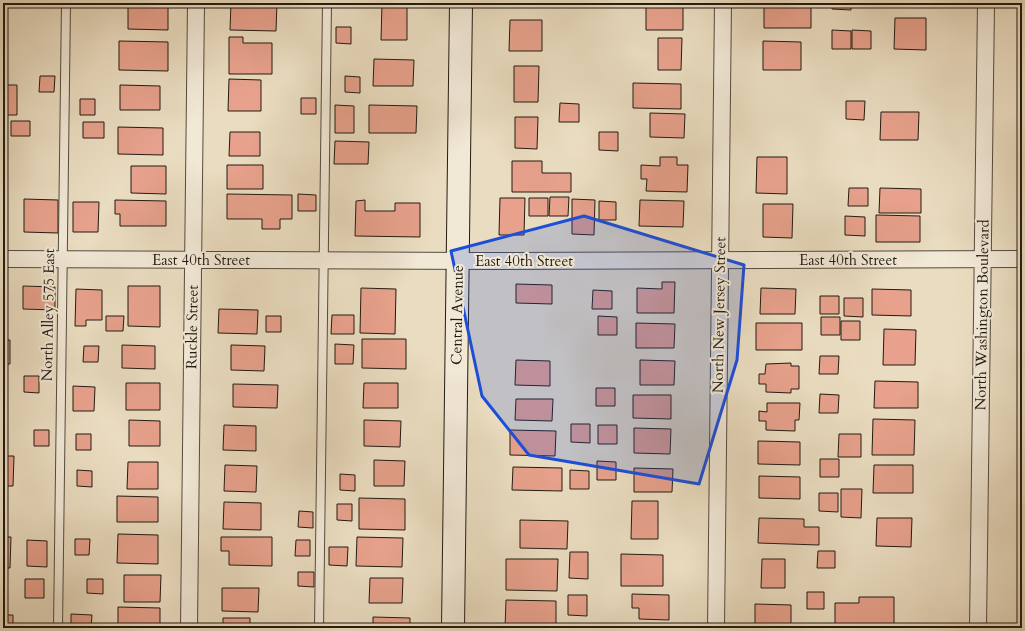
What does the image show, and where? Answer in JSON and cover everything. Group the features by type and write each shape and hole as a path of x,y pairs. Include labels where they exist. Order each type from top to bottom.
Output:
{"main road":[{"name":"Central Avenue","path":"453,628 461,3"}],"street":[{"name":"Ruckle Street","path":"189,628 196,3"},
{"name":"North New Jersey Street","path":"716,628 723,3"},
{"name":"North Washington Boulevard","path":"978,628 986,3"},
{"name":"East 40th Street","path":"3,259 458,261 1022,259"}],"lane":[{"name":"North Alley 575 East","path":"58,628 66,3"},
{"path":"319,628 325,260 327,3"}],"highlighted area":[{"path":"584,216 744,265 737,360 699,484 529,455 482,396 451,251"}],"building":[{"path":"231,3 277,3 276,31 230,30"},
{"path":"382,3 407,3 407,40 381,40"},
{"path":"516,3 543,3 543,6 516,6"},
{"path":"626,3 626,5 607,4"},
{"path":"764,3 811,3 811,28 764,28"},
{"path":"832,3 851,3 851,10 832,9"},
{"path":"128,4 168,5 168,30 128,29"},
{"path":"646,5 683,5 683,30 646,30"},
{"path":"4,10 4,37 3,37"},
{"path":"895,18 926,18 926,50 894,49"},
{"path":"510,20 542,20 542,51 509,51"},
{"path":"336,27 351,27 351,44 336,43"},
{"path":"832,30 851,31 851,49 832,49"},
{"path":"852,30 871,31 871,49 852,49"},
{"path":"229,37 243,37 243,43 272,43 272,74 229,74"},
{"path":"658,38 682,38 681,70 658,70"},
{"path":"119,41 168,42 168,71 119,70"},
{"path":"763,41 801,42 801,70 763,70"},
{"path":"3,45 6,45 5,75 3,75"},
{"path":"374,59 414,60 413,86 373,86"},
{"path":"514,66 539,66 538,102 514,102"},
{"path":"40,76 55,76 54,92 39,92"},
{"path":"345,76 360,77 360,93 345,92"},
{"path":"229,79 261,80 261,111 228,111"},
{"path":"633,83 681,84 681,109 633,108"},
{"path":"3,85 17,85 17,115 3,115"},
{"path":"120,85 160,86 160,110 120,110"},
{"path":"301,98 316,98 316,114 301,114"},
{"path":"80,99 95,99 95,115 80,115"},
{"path":"846,101 865,101 864,120 846,119"},
{"path":"560,103 579,104 579,122 559,122"},
{"path":"335,105 354,106 354,133 335,133"},
{"path":"369,105 417,106 416,133 369,133"},
{"path":"881,112 919,112 918,140 880,140"},
{"path":"650,113 685,114 684,138 650,137"},
{"path":"515,117 538,117 537,149 515,148"},
{"path":"11,121 30,121 30,136 11,136"},
{"path":"83,122 104,122 104,138 83,138"},
{"path":"118,127 163,128 163,155 118,154"},
{"path":"230,132 260,132 260,156 229,156"},
{"path":"599,132 618,132 618,151 599,150"},
{"path":"335,141 369,142 368,164 334,164"},
{"path":"660,157 677,157 677,165 688,165 687,192 646,191 647,179 641,179 641,165 660,166"},
{"path":"757,157 787,157 787,194 756,193"},
{"path":"512,161 542,161 542,173 571,173 571,192 512,192"},
{"path":"227,165 263,165 263,189 227,189"},
{"path":"131,166 166,166 166,194 131,193"},
{"path":"849,188 868,188 868,206 848,206"},
{"path":"880,188 921,189 921,213 879,213"},
{"path":"227,194 292,195 292,219 280,219 280,229 262,229 262,219 227,219"},
{"path":"298,194 316,195 316,211 298,211"},
{"path":"550,197 569,197 568,216 549,216"},
{"path":"500,198 525,198 524,235 499,235"},
{"path":"529,198 548,198 548,216 529,216"},
{"path":"24,199 58,200 58,233 24,232"},
{"path":"572,199 595,200 594,235 572,234"},
{"path":"115,200 166,201 166,226 120,226 120,214 115,214"},
{"path":"365,200 365,211 395,211 395,203 420,203 420,237 355,236 356,201"},
{"path":"640,200 684,201 683,227 639,226"},
{"path":"599,201 616,202 616,220 599,220"},
{"path":"73,202 99,202 98,232 73,232"},
{"path":"763,204 793,204 792,238 763,237"},
{"path":"876,215 920,216 920,242 876,242"},
{"path":"845,216 865,217 865,236 845,235"},
{"path":"662,282 675,282 674,313 637,313 637,288 662,289"},
{"path":"516,284 552,285 552,304 516,303"},
{"path":"3,285 5,285 4,311 3,311"},
{"path":"23,286 55,287 55,310 23,309"},
{"path":"128,286 160,286 160,327 128,326"},
{"path":"361,288 396,289 395,334 360,333"},
{"path":"761,288 796,289 795,314 760,314"},
{"path":"76,289 102,290 102,320 86,320 86,326 75,326"},
{"path":"872,289 911,290 911,316 872,315"},
{"path":"593,290 612,291 612,309 592,309"},
{"path":"820,296 839,296 839,314 820,314"},
{"path":"844,298 863,298 863,317 844,316"},
{"path":"219,309 258,310 257,334 218,333"},
{"path":"332,315 354,315 354,334 331,334"},
{"path":"106,316 124,316 123,331 106,331"},
{"path":"266,316 281,316 281,332 266,332"},
{"path":"598,316 617,317 617,335 598,335"},
{"path":"821,317 840,317 840,335 821,335"},
{"path":"841,321 860,321 860,340 841,340"},
{"path":"636,323 675,324 674,348 636,348"},
{"path":"756,323 802,323 802,350 756,350"},
{"path":"884,329 916,330 915,365 883,365"},
{"path":"362,339 406,339 406,369 362,368"},
{"path":"3,340 10,340 10,364 3,364"},
{"path":"335,344 354,345 353,364 335,364"},
{"path":"122,345 155,346 155,369 122,368"},
{"path":"231,345 265,346 264,371 231,370"},
{"path":"84,346 99,346 98,362 83,362"},
{"path":"820,356 839,356 838,374 819,374"},
{"path":"516,360 550,361 550,386 515,385"},
{"path":"640,360 675,361 674,385 640,385"},
{"path":"791,363 791,366 799,366 799,389 791,389 791,393 766,392 766,384 759,384 759,374 765,374 766,364"},
{"path":"24,376 39,376 39,393 24,392"},
{"path":"875,381 918,382 918,408 874,408"},
{"path":"3,383 7,383 6,408 3,408"},
{"path":"126,383 160,383 160,410 126,410"},
{"path":"364,383 398,383 398,408 363,408"},
{"path":"233,384 278,385 277,408 233,407"},
{"path":"73,386 95,387 94,411 73,411"},
{"path":"596,388 615,388 615,406 596,406"},
{"path":"820,394 839,395 838,413 819,413"},
{"path":"633,395 671,395 671,419 633,418"},
{"path":"516,399 553,399 552,421 515,420"},
{"path":"767,403 800,403 799,420 795,420 795,431 766,430 766,421 759,421 759,411 767,412"},
{"path":"873,419 915,420 914,455 872,455"},
{"path":"129,420 160,421 160,446 129,446"},
{"path":"364,420 401,421 400,447 364,446"},
{"path":"3,422 5,422 5,446 3,446"},
{"path":"571,424 590,424 590,443 571,442"},
{"path":"224,425 256,426 256,451 223,450"},
{"path":"598,425 617,425 617,444 598,444"},
{"path":"634,428 671,429 670,454 634,453"},
{"path":"34,430 49,430 49,446 34,446"},
{"path":"510,430 556,431 555,456 510,455"},
{"path":"76,434 91,434 91,450 76,450"},
{"path":"839,434 861,434 861,457 838,457"},
{"path":"758,441 800,442 800,465 758,464"},
{"path":"3,456 14,456 13,486 3,486"},
{"path":"820,459 839,459 839,477 820,477"},
{"path":"374,460 405,461 404,486 374,486"},
{"path":"597,461 616,462 616,480 597,480"},
{"path":"128,462 158,462 158,489 127,489"},
{"path":"225,465 257,466 256,492 224,491"},
{"path":"874,465 913,465 913,493 873,493"},
{"path":"513,467 562,468 562,491 512,490"},
{"path":"634,468 673,469 672,492 634,492"},
{"path":"77,470 92,471 92,487 77,486"},
{"path":"570,470 589,471 589,489 570,489"},
{"path":"340,474 355,475 355,491 340,490"},
{"path":"759,476 800,477 800,499 759,498"},
{"path":"841,489 862,489 861,518 841,517"},
{"path":"819,493 838,493 838,512 819,511"},
{"path":"117,496 158,497 158,522 117,522"},
{"path":"359,498 405,499 405,530 359,529"},
{"path":"4,500 4,528 3,528"},
{"path":"632,501 658,501 658,539 631,539"},
{"path":"224,502 261,503 261,530 223,529"},
{"path":"337,504 352,504 352,521 337,520"},
{"path":"299,511 313,512 313,528 298,527"},
{"path":"759,518 804,519 804,527 819,527 819,545 758,543"},
{"path":"877,518 912,518 911,547 876,546"},
{"path":"520,520 568,521 567,549 520,548"},
{"path":"118,534 158,535 158,564 117,563"},
{"path":"3,537 11,537 10,568 3,568"},
{"path":"221,537 272,537 272,566 229,565 229,551 221,551"},
{"path":"357,537 403,538 402,567 356,566"},
{"path":"75,539 90,539 89,555 75,555"},
{"path":"27,540 47,541 47,567 27,566"},
{"path":"296,540 310,540 310,556 295,556"},
{"path":"329,547 348,547 347,566 329,565"},
{"path":"818,551 835,551 835,568 817,568"},
{"path":"570,552 588,552 588,579 569,578"},
{"path":"621,554 663,555 663,586 621,586"},
{"path":"506,559 558,559 557,591 506,590"},
{"path":"762,559 785,559 785,588 761,588"},
{"path":"298,572 314,572 314,587 298,586"},
{"path":"124,575 161,575 160,602 124,602"},
{"path":"370,578 403,578 402,603 369,603"},
{"path":"25,579 44,579 44,598 25,598"},
{"path":"87,579 103,579 103,594 87,593"},
{"path":"222,588 259,588 258,612 222,611"},
{"path":"807,592 824,592 824,609 807,609"},
{"path":"632,594 669,595 669,620 639,619 639,608 632,608"},
{"path":"568,595 587,595 587,616 568,615"},
{"path":"859,597 894,597 894,628 835,628 835,603 859,603"},
{"path":"506,600 556,601 556,628 505,628"},
{"path":"755,604 791,605 791,628 755,628"},
{"path":"118,607 160,608 160,628 118,628"},
{"path":"71,614 92,615 91,628 71,628"},
{"path":"3,615 13,615 13,628 3,628"},
{"path":"373,617 410,618 410,628 373,628"},
{"path":"223,618 250,618 250,628 223,628"}]}
